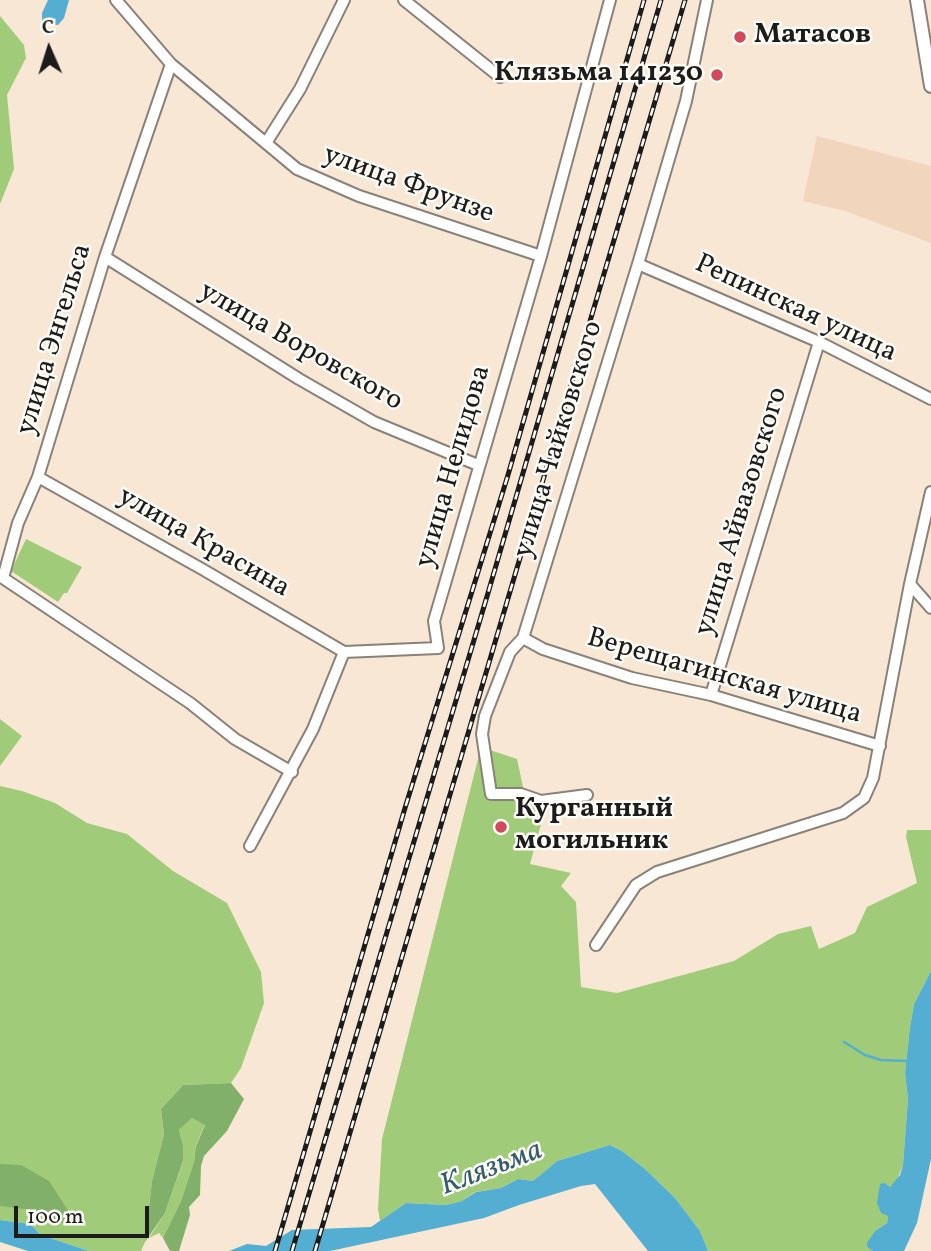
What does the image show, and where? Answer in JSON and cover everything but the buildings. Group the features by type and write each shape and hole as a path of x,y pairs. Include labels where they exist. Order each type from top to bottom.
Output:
{"street":[{"name":"улица Фрунзе","path":"116,0 171,64 297,169 359,196 541,256"},
{"path":"266,143 300,89 344,0"},
{"path":"404,0 500,77"},
{"name":"улица Нелидова","path":"344,652 439,648 435,621 478,465 541,256 610,0"},
{"name":"улица Чайковского","path":"587,795 541,801 521,793 491,794 482,734 485,716 510,652 523,638 638,264 685,101 707,0"},
{"path":"918,0 931,86"},
{"name":"улица Энгельса","path":"171,64 105,257 38,477 5,554 3,578 190,703 235,739 292,772"},
{"name":"улица Воровского","path":"105,257 299,379 373,422 478,465"},
{"name":"Репинская улица","path":"638,264 819,342 931,399"},
{"name":"улица Айвазовского","path":"711,695 819,342"},
{"name":"улица Красина","path":"38,477 344,652"},
{"path":"880,746 910,584 931,492"},
{"path":"910,584 931,608"},
{"name":"Верещагинская улица","path":"523,638 543,649 632,678 711,695 880,746 873,778 864,799 843,813 657,872 636,884 596,945"},
{"path":"250,846 313,729 344,652"}],"shaded area":[{"path":"817,136 931,166 931,243 845,211 803,201"}],"green space":[{"path":"0,16 24,45 26,58 7,95 14,169 0,204"},
{"path":"26,539 82,567 67,593 64,593 58,602 11,571"},
{"path":"0,719 22,736 0,766"},
{"path":"481,747 517,759 525,796 546,806 530,864 571,873 561,886 576,902 581,987 617,993 734,961 778,934 811,926 819,949 855,933 867,907 917,883 906,837 907,830 931,830 931,971 914,1004 910,1027 905,1073 908,1099 903,1165 896,1182 890,1187 885,1183 887,1223 875,1231 870,1240 867,1247 873,1251 708,1251 700,1231 675,1198 645,1169 610,1145 557,1161 533,1181 518,1179 501,1188 475,1192 462,1201 446,1205 406,1203 380,1221 378,1209 382,1139"},
{"path":"0,786 55,803 87,823 127,834 173,871 227,903 261,972 264,1003 241,1068 231,1083 183,1085 161,1109 164,1134 152,1181 145,1242 141,1251 89,1251 41,1235 30,1224 0,1220"},
{"path":"231,1083 244,1099 227,1131 204,1156 200,1195 189,1207 190,1215 179,1251 170,1251 163,1238 181,1201 194,1162 196,1146 205,1125 192,1118 179,1130 183,1161 165,1213 145,1242 152,1181 164,1134 161,1109 183,1085"},
{"path":"192,1118 205,1124 196,1145 194,1162 181,1201 163,1238 159,1233 149,1238 165,1213 183,1162 183,1145 179,1130"},
{"path":"0,1164 21,1165 49,1181 71,1215 68,1225 24,1209 0,1206"}],"water":[{"path":"48,0 69,0 64,18 58,25 42,21 42,13"},
{"path":"931,971 931,1159 917,1223 904,1251 873,1251 867,1247 867,1243 875,1231 887,1223 888,1216 881,1213 877,1203 880,1184 885,1183 890,1187 900,1175 903,1165 908,1099 905,1073 910,1027 914,1004"},
{"path":"610,1145 645,1169 675,1198 700,1231 708,1251 648,1251 595,1184 581,1186 484,1218 330,1251 229,1251 247,1244 266,1246 292,1230 371,1227 406,1203 446,1205 462,1201 476,1192 501,1188 518,1179 533,1181 557,1161"},
{"path":"0,1220 30,1224 41,1235 89,1251 28,1251 0,1242"}],"waterway":[{"path":"844,1042 865,1055 881,1060 909,1061"}],"railway":[{"path":"275,1251 405,808 508,475 644,0"},
{"path":"292,1251 661,0"},
{"path":"315,1251 685,0"}],"place":[{"name":"Матасов","path":"740,37"},
{"name":"Клязьма 141230","path":"717,75"},
{"name":"Курганный могильник","path":"501,827"}],"water label":[{"name":"Клязьма","path":"492,1170"}]}
